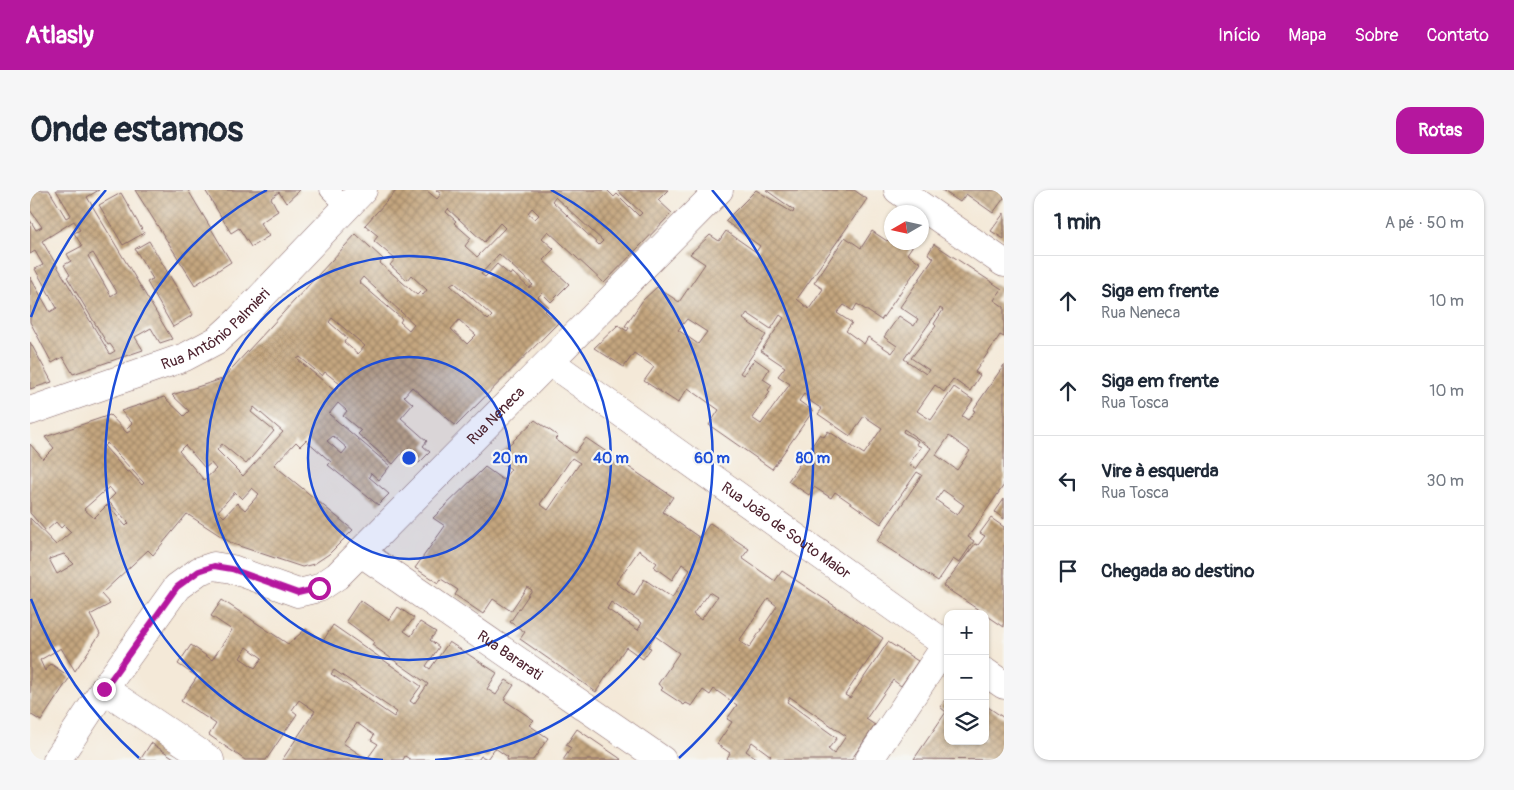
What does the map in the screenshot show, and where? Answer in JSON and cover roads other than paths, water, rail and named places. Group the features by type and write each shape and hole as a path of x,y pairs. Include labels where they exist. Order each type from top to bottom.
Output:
{"street":[{"name":"Rua Neneca","path":"57,760 104,689 177,587 199,571 214,566 232,569 298,593 319,588 337,576 719,190"},
{"path":"898,190 1004,263"},
{"name":"Rua Antônio Palmieri","path":"30,411 185,357 216,340 239,320 347,196"},
{"name":"Rua João de Souto Maior","path":"550,362 944,644"},
{"name":"Rua Bararati","path":"360,552 662,760"},
{"path":"869,760 944,650"},
{"path":"989,675 1004,685"},
{"path":"104,689 210,760"}]}
